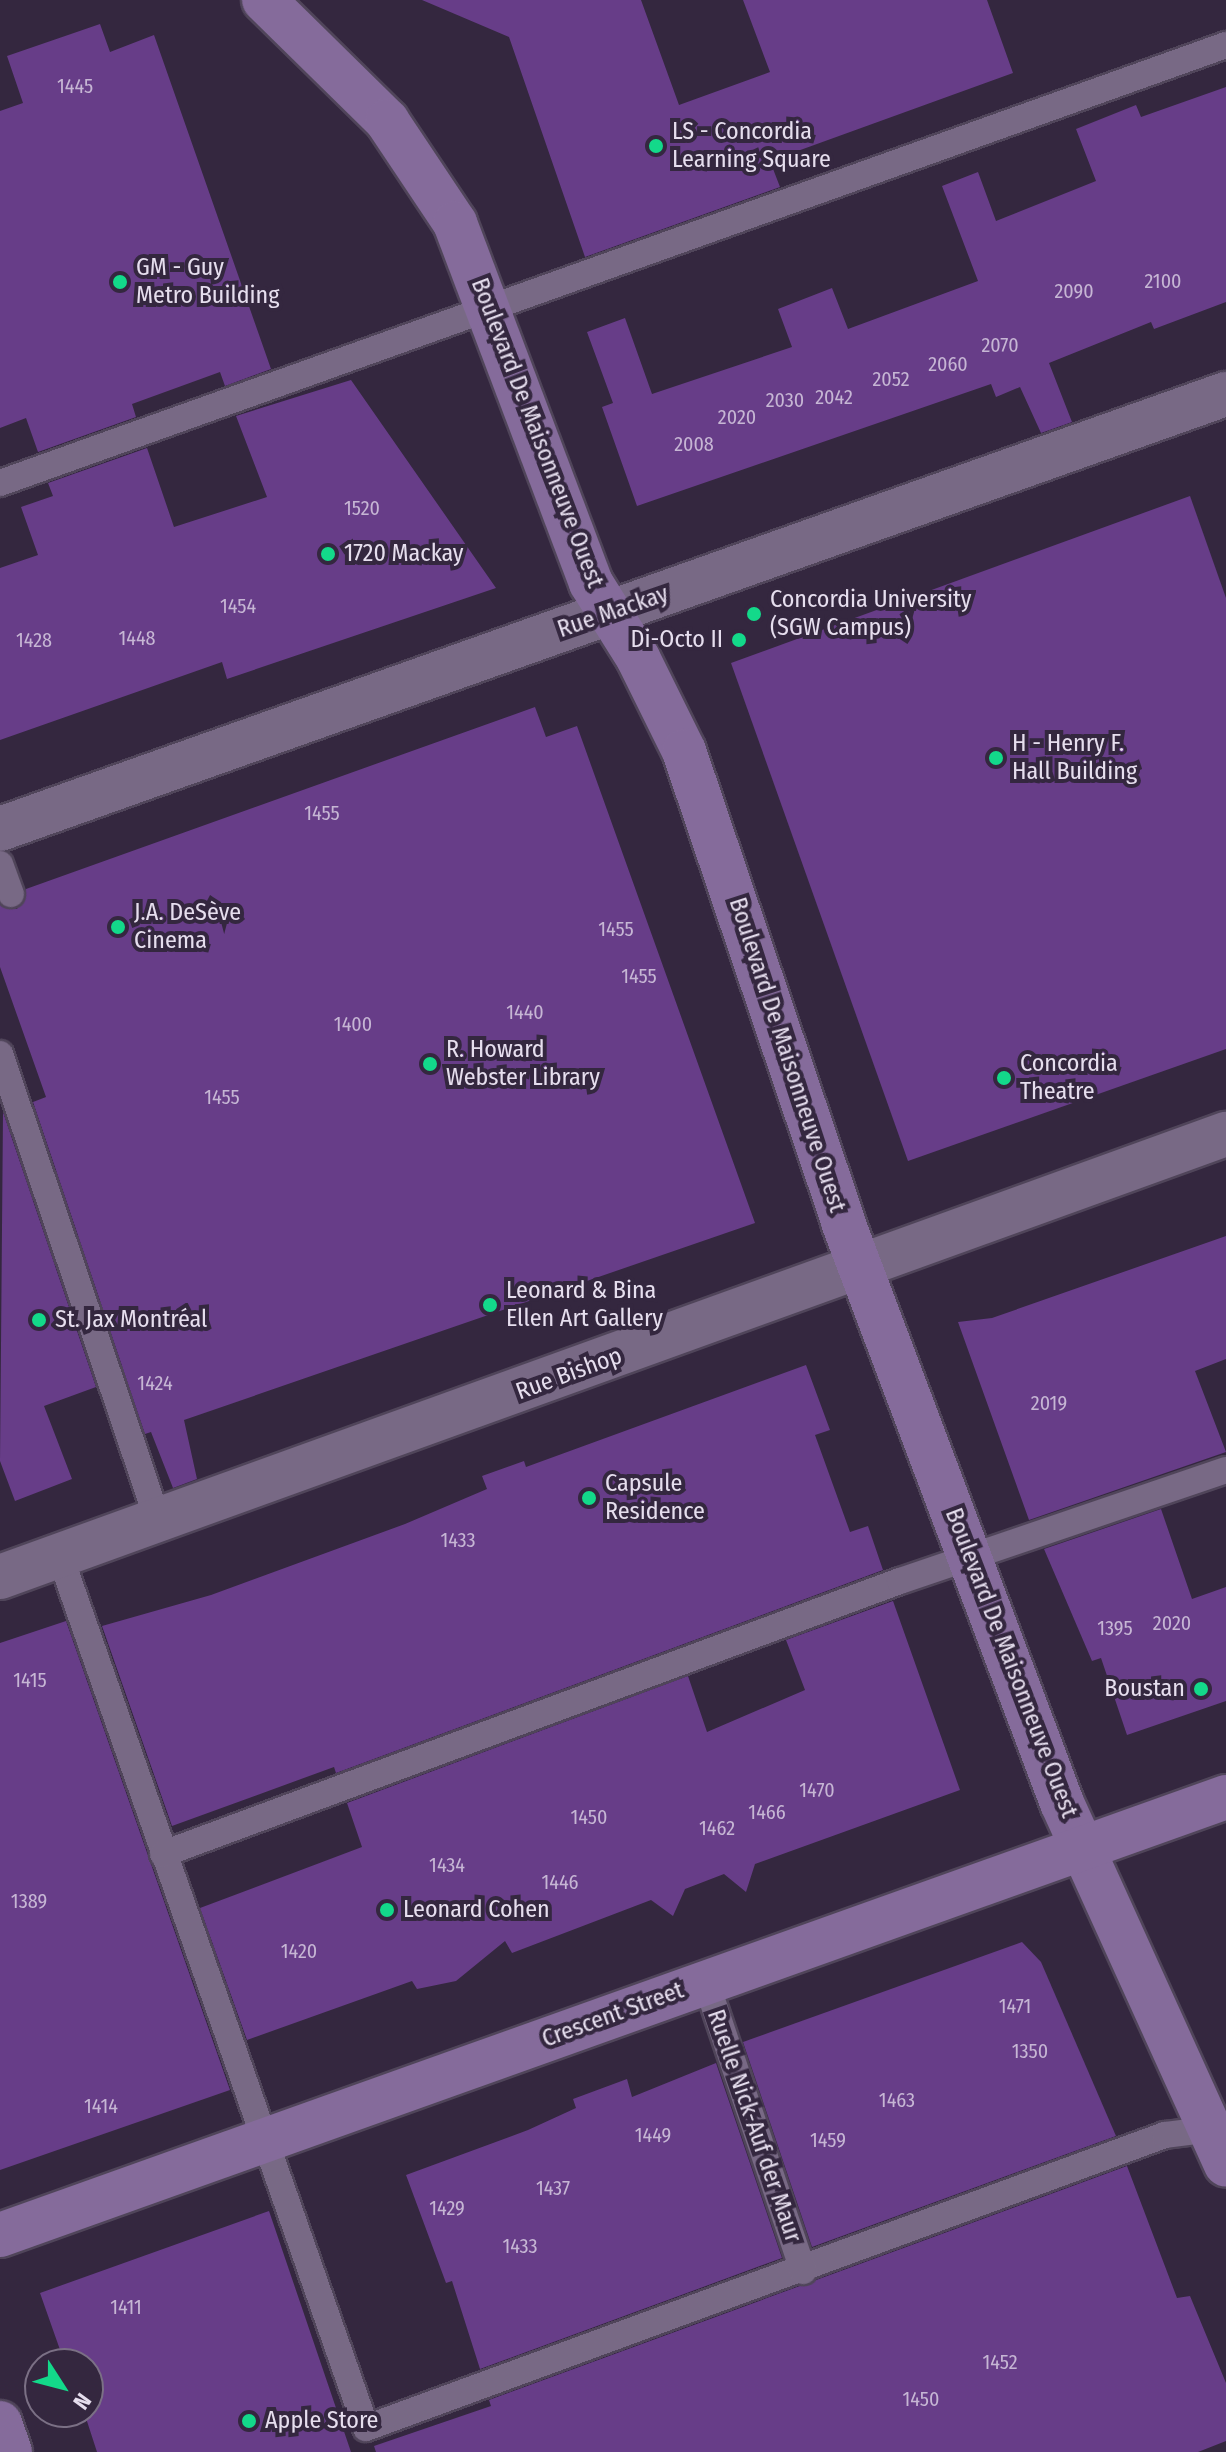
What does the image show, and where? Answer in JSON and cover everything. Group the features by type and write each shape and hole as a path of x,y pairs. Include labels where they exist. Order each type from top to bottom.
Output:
{"street":[{"name":"Boulevard De Maisonneuve Ouest","path":"264,0 387,121 422,165 455,223 492,312 591,583 684,751 860,1267 1084,1849 1221,2140"},
{"name":"Rue Mackay","path":"0,829 1226,394"},
{"name":"Rue Bishop","path":"0,1577 1226,1134"},
{"name":"Crescent Street","path":"0,2235 1226,1797"},
{"path":"0,2423 10,2452"}],"lane":[{"path":"0,483 492,312 1226,45"},
{"path":"0,864 11,894"},
{"path":"0,1054 158,1522"},
{"path":"163,1854 971,1559 1226,1470"},
{"path":"60,1556 366,2428 803,2271 1165,2135 1221,2140"},
{"name":"Ruelle Nick-Auf der Maur","path":"706,1982 803,2271"}],"building":[{"path":"422,0 641,0 679,105 770,72 743,0 987,0 1013,73 770,161 780,187 585,257 509,37"},
{"name":"GM - Guy Metro Building","path":"100,24 110,52 154,35 271,369 225,386 220,372 132,404 136,417 38,452 26,418 0,428 0,111 23,103 7,56"},
{"path":"1226,87 1226,302 1154,329 1151,322 1049,363 1072,422 1041,433 1020,387 996,397 991,384 637,506 602,407 613,403 587,332 625,318 652,394 792,347 778,309 832,288 848,329 978,281 942,186 978,172 996,221 1096,181 1076,129 1136,105 1141,117"},
{"path":"351,380 496,588 227,679 222,662 0,740 0,568 38,555 21,507 53,496 48,483 147,448 174,527 267,497 236,416"},
{"name":"H - Henry F. Hall Building","path":"1190,496 1226,598 1226,1049 908,1161 731,663"},
{"path":"535,707 546,737 577,726 755,1223 184,1420 197,1479 173,1488 151,1432 145,1434 33,1102 46,1097 0,967 0,905 17,909 26,889"},
{"name":"St. Jax Montréal","path":"3,1112 96,1387 44,1406 72,1479 15,1501 0,1461"},
{"path":"1226,1236 1226,1359 1195,1371 1226,1452 1029,1520 958,1322 992,1318"},
{"path":"806,1365 830,1430 815,1435 850,1532 868,1526 883,1570 336,1773 334,1767 172,1826 102,1626 211,1595 405,1524 487,1489 482,1476 524,1461 526,1467"},
{"path":"1161,1509 1192,1599 1226,1587 1226,1701 1127,1735 1101,1658 1092,1661 1044,1549"},
{"path":"893,1601 960,1790 755,1864 746,1892 724,1874 685,1889 673,1916 651,1900 512,1953 505,1941 456,1981 417,1989 412,1981 247,2040 200,1908 362,1847 347,1803 688,1676 707,1732 805,1690 786,1640"},
{"path":"66,1621 230,2090 0,2170 0,1643"},
{"path":"1022,1942 1041,1962 1116,2136 812,2247 743,2042"},
{"path":"716,2063 782,2258 480,2369 452,2281 446,2283 406,2175 528,2130 576,2108 573,2099 627,2079 632,2097"},
{"path":"1127,2166 1177,2298 1190,2296 1226,2383 1226,2441 1198,2452 376,2452 374,2446 491,2406 489,2400"},
{"path":"269,2211 351,2452 97,2452 89,2428 104,2428 104,2348 59,2348 40,2293"}],"place":[{"name":"LS - Concordia Learning Square","path":"656,146"},
{"name":"GM - Guy Metro Building","path":"120,282"},
{"name":"1720 Mackay","path":"328,554"},
{"name":"Concordia University (SGW Campus)","path":"754,614"},
{"name":"Di-Octo II","path":"739,640"},
{"name":"H - Henry F. Hall Building","path":"996,758"},
{"name":"J.A. DeSève Cinema","path":"118,927"},
{"name":"R. Howard Webster Library","path":"430,1064"},
{"name":"Concordia Theatre","path":"1004,1078"},
{"name":"Leonard & Bina Ellen Art Gallery","path":"490,1305"},
{"name":"St. Jax Montréal","path":"39,1320"},
{"name":"Capsule Residence","path":"589,1498"},
{"name":"Boustan","path":"1201,1689"},
{"name":"Leonard Cohen","path":"387,1910"},
{"name":"Apple Store","path":"249,2421"}]}
